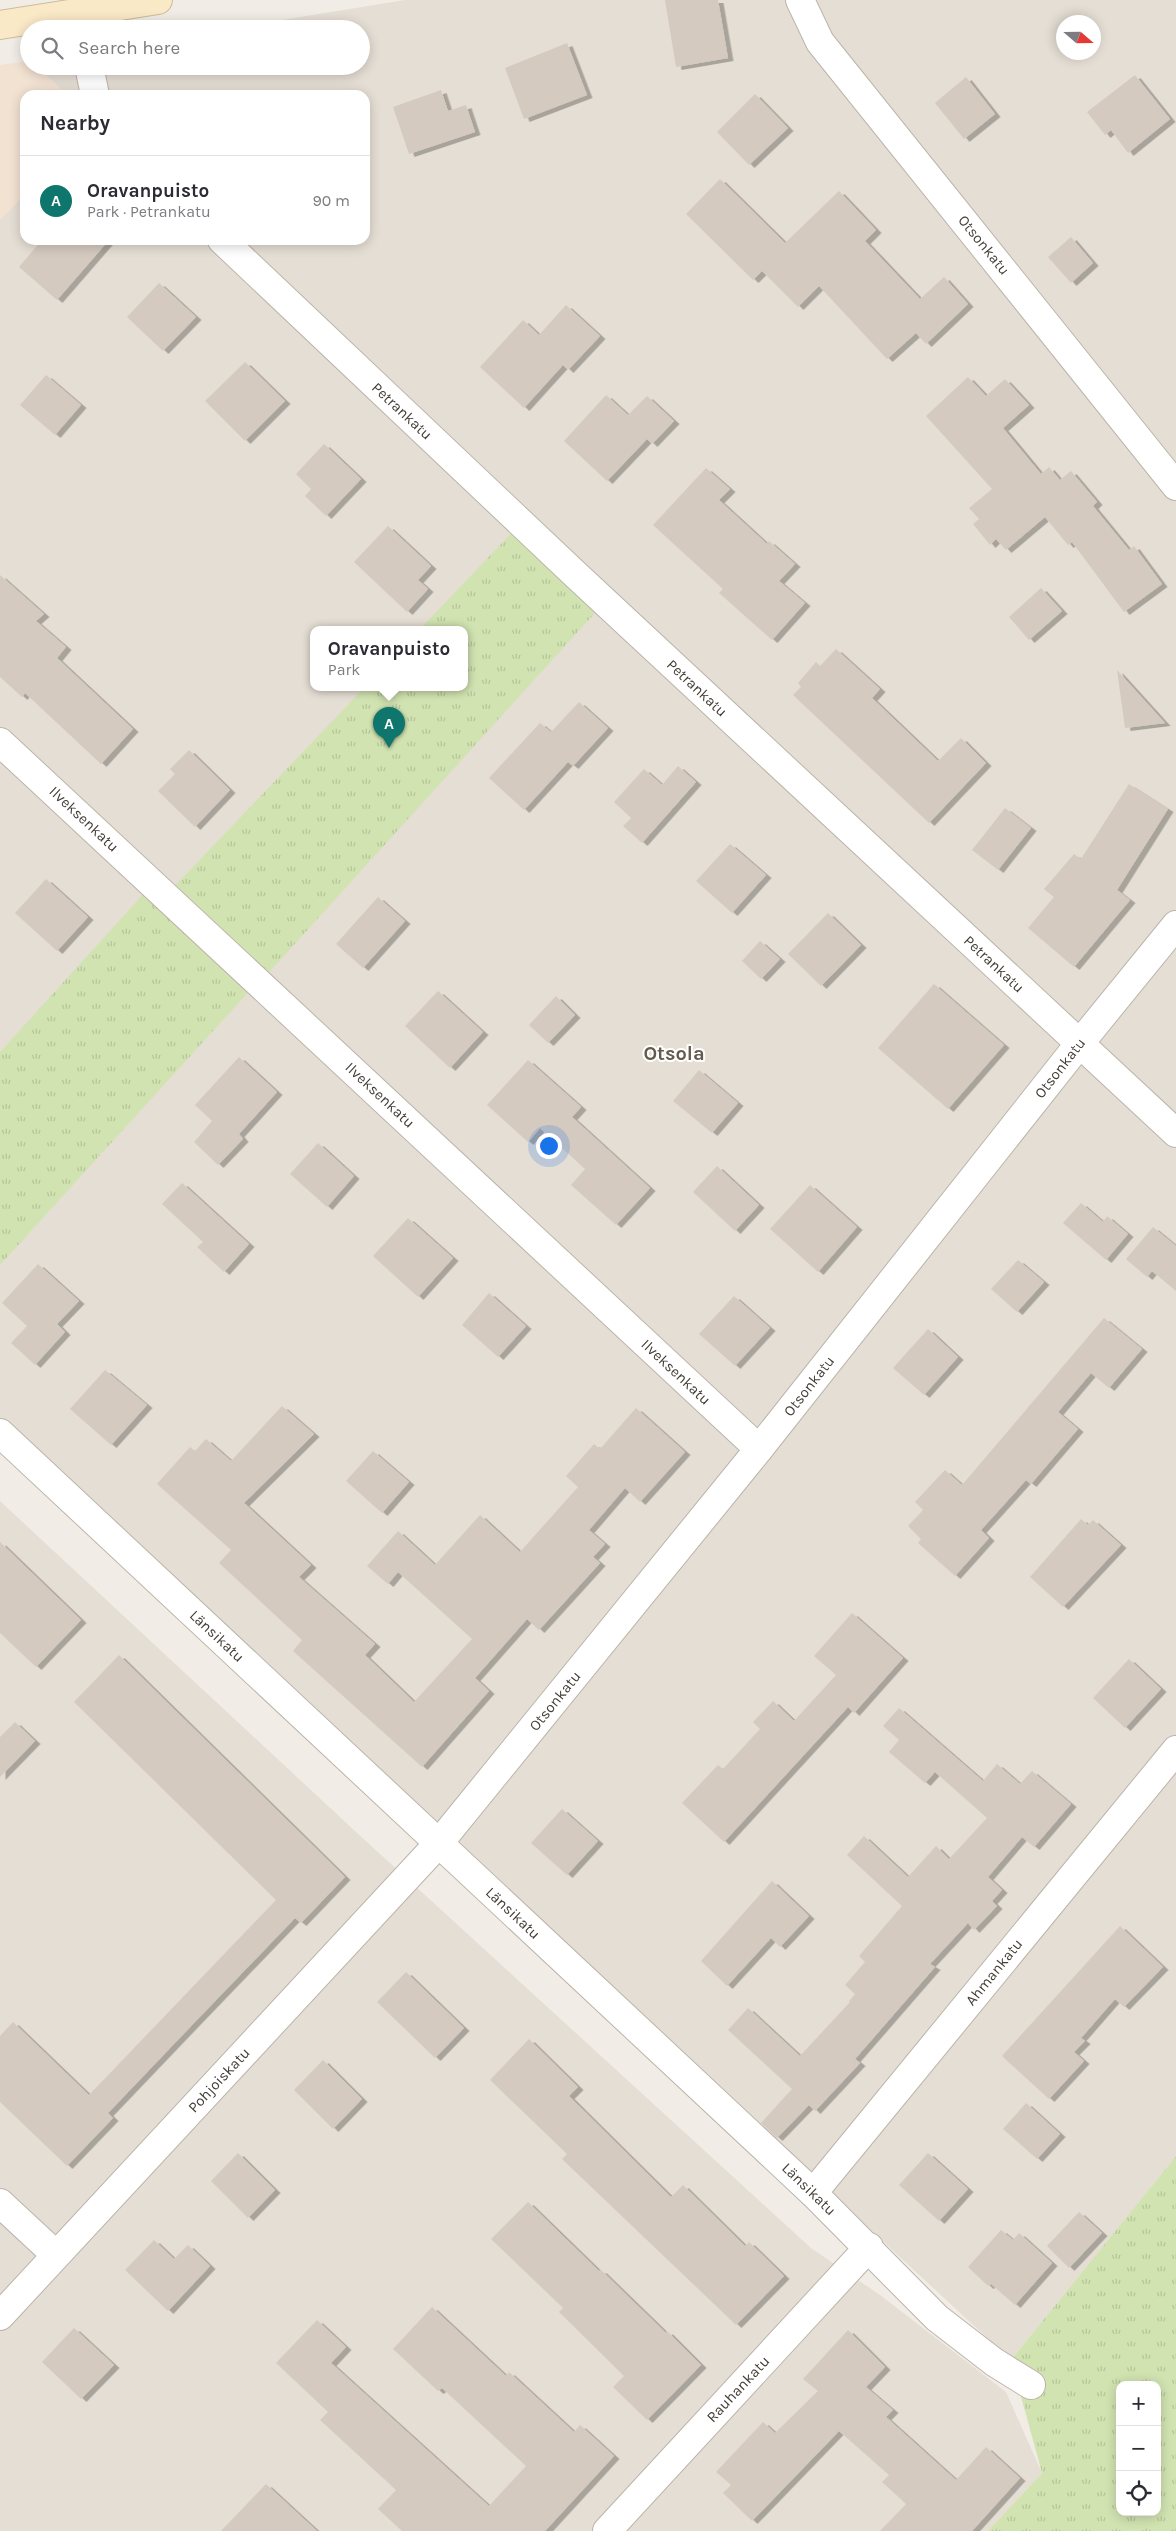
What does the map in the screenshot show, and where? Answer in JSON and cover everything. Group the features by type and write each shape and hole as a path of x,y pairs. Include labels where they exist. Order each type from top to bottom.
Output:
{"street":[{"path":"81,20 158,0"},
{"name":"Otsonkatu","path":"800,0 820,42 1176,486"},
{"path":"0,25 20,24"},
{"path":"92,75 94,90"},
{"name":"Petrankatu","path":"227,245 576,575 1176,1133"},
{"name":"Ilveksenkatu","path":"0,742 759,1449"},
{"name":"Otsonkatu","path":"439,1843 759,1449 1080,1043 1176,925"},
{"name":"Länsikatu","path":"0,1433 813,2193 952,2330 994,2362 1031,2385"},
{"name":"Ahmankatu","path":"813,2193 1176,1750"},
{"name":"Pohjoiskatu","path":"0,2316 439,1843"},
{"path":"0,2203 56,2255"},
{"name":"Rauhankatu","path":"607,2531 868,2247"}],"shaded area":[{"path":"405,0 1176,0 1176,2156 1011,2360 0,1424 0,220 20,199 20,245 370,245 370,90 62,90 46,75 370,75 370,20 282,20"},
{"path":"20,62 20,75 46,75 62,90 20,90 20,199 0,220 0,65"},
{"path":"0,1501 355,1831 811,2248 880,2295 1006,2392 1042,2473 988,2531 0,2531"}],"green space":[{"path":"519,525 604,603 262,980 167,894 361,691 468,691 468,626 423,626"},
{"path":"148,889 254,986 0,1265 0,1052"},
{"path":"1176,2156 1176,2531 988,2531 1042,2473 1011,2360"}],"building":[{"path":"665,0 718,0 728,58 676,67"},
{"path":"567,43 587,95 524,119 505,68"},
{"path":"1135,75 1170,119 1128,153 1111,130 1105,135 1087,112"},
{"path":"966,77 995,114 964,139 935,103"},
{"path":"441,90 448,111 466,105 475,132 409,154 393,107"},
{"path":"755,94 788,128 749,165 717,132"},
{"path":"720,179 785,243 839,191 876,230 865,241 920,299 944,277 968,304 926,344 916,333 887,359 819,286 798,307 762,271 753,280 686,214"},
{"path":"1071,237 1093,263 1071,283 1048,257"},
{"path":"38,245 105,245 57,300 19,267"},
{"path":"159,283 196,317 163,351 127,317"},
{"path":"566,305 600,336 568,370 563,365 524,408 480,367 523,320 539,335"},
{"path":"245,362 285,401 245,441 205,401"},
{"path":"46,375 81,405 55,435 20,405"},
{"path":"968,377 986,396 1005,379 1029,405 1003,428 1041,474 1049,467 1060,480 1071,471 1097,502 1093,506 1129,550 1134,546 1162,584 1124,612 1072,542 1068,545 1045,517 1006,550 996,539 990,545 973,524 979,519 969,508 992,489 926,416"},
{"path":"606,395 628,415 647,396 674,421 652,444 647,439 607,481 564,441"},
{"path":"324,444 361,479 326,516 305,496 311,489 296,474"},
{"path":"706,468 730,489 719,500 767,544 769,541 795,564 779,581 805,603 772,640 719,593 723,589 653,525"},
{"path":"388,526 431,566 418,580 428,589 407,612 354,562"},
{"path":"0,575 44,614 36,621 66,647 57,658 133,729 101,764 25,693 22,697 0,677"},
{"path":"1041,588 1062,611 1029,640 1009,617"},
{"path":"836,649 880,689 872,698 938,761 961,738 986,763 929,823 793,695 801,687 798,683 816,662 820,666"},
{"path":"1117,670 1165,723 1125,728"},
{"path":"579,702 608,728 573,766 568,762 524,810 489,778 540,723 551,732"},
{"path":"189,750 230,790 195,827 158,791 175,774 170,769"},
{"path":"678,766 696,782 642,843 623,826 631,818 614,802 644,769 662,785"},
{"path":"1129,784 1168,809 1117,890 1130,900 1074,967 1028,928 1054,897 1044,889 1074,854 1081,859"},
{"path":"1005,808 1031,828 998,870 972,850"},
{"path":"730,844 766,875 732,913 696,881"},
{"path":"46,879 88,917 57,951 15,913"},
{"path":"378,897 405,921 363,968 336,944"},
{"path":"828,913 861,945 821,986 788,954"},
{"path":"760,941 780,959 761,979 742,961"},
{"path":"934,984 1004,1045 948,1109 878,1048"},
{"path":"438,991 483,1032 450,1068 405,1026"},
{"path":"556,996 575,1015 548,1043 529,1025"},
{"path":"239,1057 277,1092 239,1134 243,1139 218,1165 194,1142 212,1121 195,1105"},
{"path":"528,1060 581,1107 572,1117 650,1188 616,1225 571,1185 585,1169 540,1128 528,1142 487,1105"},
{"path":"699,1070 738,1103 712,1133 673,1101"},
{"path":"318,1143 354,1176 327,1207 290,1174"},
{"path":"717,1166 759,1205 735,1231 693,1192"},
{"path":"182,1183 249,1244 224,1272 197,1247 203,1242 162,1204"},
{"path":"810,1185 857,1227 818,1272 770,1229"},
{"path":"1081,1203 1103,1222 1107,1216 1128,1234 1106,1260 1063,1223"},
{"path":"408,1218 453,1258 418,1297 373,1256"},
{"path":"1153,1227 1176,1246 1176,1291 1152,1271 1147,1277 1126,1259"},
{"path":"1018,1260 1044,1282 1017,1312 991,1289"},
{"path":"38,1264 79,1301 57,1324 65,1332 35,1365 11,1343 27,1326 2,1303"},
{"path":"489,1293 526,1326 498,1357 462,1325"},
{"path":"734,1296 770,1328 735,1366 699,1334"},
{"path":"1104,1318 1142,1349 1109,1388 1091,1373 1058,1412 1078,1429 1031,1484 1026,1480 981,1530 989,1538 955,1576 918,1543 921,1539 908,1526 923,1510 915,1502 945,1470 962,1485"},
{"path":"928,1329 958,1357 924,1395 893,1368"},
{"path":"105,1370 147,1405 111,1445 70,1409"},
{"path":"282,1406 314,1434 244,1503 311,1565 299,1577 375,1644 365,1655 414,1702 472,1639 398,1572 388,1584 367,1566 398,1531 435,1565 480,1515 520,1552 578,1487 566,1476 594,1444 600,1449 636,1408 685,1452 640,1502 625,1488 589,1530 605,1544 593,1557 600,1563 539,1630 527,1619 475,1678 489,1691 422,1767 293,1651 302,1640 219,1563 231,1550 157,1484 190,1447 195,1451 206,1439 231,1461"},
{"path":"373,1451 409,1482 382,1513 346,1481"},
{"path":"1081,1519 1088,1525 1093,1520 1121,1545 1063,1607 1030,1577"},
{"path":"0,1542 81,1620 36,1667 0,1633"},
{"path":"852,1613 903,1658 854,1713 848,1707 724,1842 682,1803 718,1765 723,1769 760,1729 753,1722 773,1701 794,1721 836,1675 814,1656"},
{"path":"119,1655 345,1877 301,1923 295,1918 193,2024 108,2113 113,2118 67,2166 0,2102 0,2036 13,2022 89,2095 276,1900 74,1702"},
{"path":"1129,1659 1161,1689 1125,1728 1093,1698"},
{"path":"899,1708 983,1781 997,1764 1020,1784 1032,1771 1071,1804 1034,1847 1022,1837 988,1877 1002,1890 992,1901 997,1906 974,1930 968,1923 930,1964 935,1967 855,2059 860,2063 815,2111 809,2105 777,2138 761,2123 792,2089 728,2030 748,2008 800,2056 850,2002 855,1994 845,1985 865,1962 859,1956 902,1906 847,1855 864,1836 908,1877 936,1846 949,1859 987,1818 935,1772 925,1783 889,1752 899,1740 883,1726"},
{"path":"15,1722 35,1741 0,1777 0,1737"},
{"path":"562,1809 598,1841 567,1875 531,1843"},
{"path":"772,1881 809,1916 780,1947 771,1938 727,1986 701,1961"},
{"path":"1120,1926 1163,1967 1124,2007 1115,1999 1081,2038 1085,2041 1074,2052 1084,2061 1049,2099 1002,2056"},
{"path":"406,1972 464,2028 435,2058 377,2002"},
{"path":"529,2039 578,2087 569,2096 671,2197 683,2185 745,2246 749,2242 784,2276 736,2325 562,2159 567,2154 490,2080"},
{"path":"323,2060 362,2099 333,2129 294,2090"},
{"path":"1026,2103 1060,2134 1037,2159 1003,2129"},
{"path":"238,2153 275,2190 248,2218 211,2181"},
{"path":"928,2153 968,2189 939,2221 899,2185"},
{"path":"528,2202 599,2271 601,2270 701,2365 647,2420 613,2387 624,2376 559,2312 563,2308 491,2239"},
{"path":"1079,2212 1102,2233 1069,2268 1047,2246"},
{"path":"1001,2230 1013,2240 1019,2233 1052,2263 1015,2305 991,2284 988,2286 968,2267"},
{"path":"154,2240 174,2259 188,2245 210,2266 168,2311 125,2270"},
{"path":"432,2307 506,2376 509,2372 574,2432 580,2425 614,2456 545,2531 402,2531 378,2509 396,2490 320,2420 328,2412 276,2363 317,2320 346,2347 331,2363 489,2506 526,2466 442,2388 438,2391 393,2349"},
{"path":"74,2328 114,2365 81,2399 42,2362"},
{"path":"848,2330 885,2367 866,2387 893,2410 886,2417 956,2480 986,2447 1020,2478 972,2531 880,2531 906,2504 882,2482 889,2475 839,2431 752,2521 723,2493 731,2485 716,2472 763,2422 775,2433 818,2391 803,2379"},
{"path":"266,2484 317,2531 221,2531"}],"place":[{"name":"Oravanpuisto","path":"389,748"}],"district":[{"name":"Otsola","path":"674,1053"}]}
